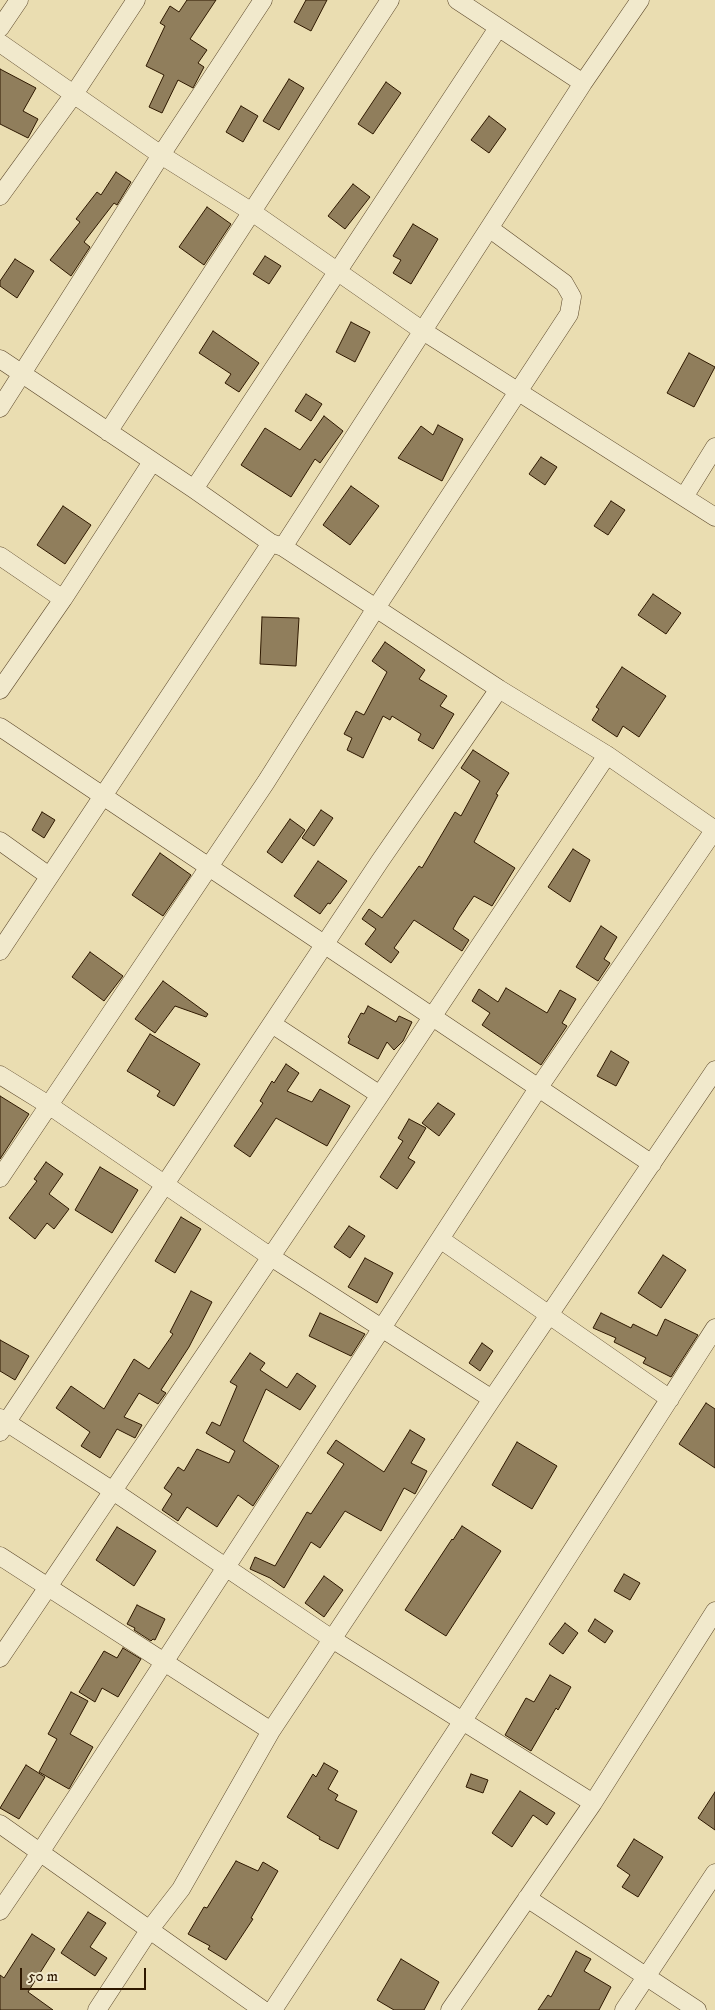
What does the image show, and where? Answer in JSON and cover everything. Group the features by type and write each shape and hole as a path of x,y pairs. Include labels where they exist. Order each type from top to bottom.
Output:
{"street":[{"path":"0,28 19,0"},
{"path":"0,196 74,94 136,0"},
{"path":"0,408 161,155 263,0"},
{"path":"108,432 390,0"},
{"path":"457,0 583,83"},
{"path":"0,950 423,331 583,83 640,0"},
{"path":"194,489 498,28"},
{"path":"0,43 161,155 252,212 423,331 715,518"},
{"path":"0,1178 210,866 376,608 569,314 572,297 564,283 489,228"},
{"path":"0,359 277,545 499,689 607,756 715,830 539,1087 381,1327 165,1662 0,1911"},
{"path":"684,497 715,447"},
{"path":"0,690 63,599 152,462"},
{"path":"0,556 63,599"},
{"path":"499,689 380,862 165,1185 2,1424 113,1491 332,1640 593,1804"},
{"path":"0,727 103,797 210,866 324,946 539,1087 652,1164"},
{"path":"0,1658 607,756"},
{"path":"0,841 49,876"},
{"path":"272,1024 380,1095"},
{"path":"97,2010 150,1929 181,1889 271,1731 492,1399 715,1070"},
{"path":"0,1075 50,1106 271,1257 492,1399"},
{"path":"440,1239 670,1399"},
{"path":"273,2010 462,1722 715,1328"},
{"path":"0,1556 271,1731"},
{"path":"450,2010 593,1804 715,1611"},
{"path":"0,1824 41,1851 263,2010"},
{"path":"624,2010 715,1873"},
{"path":"527,1898 697,2010"}],"building":[{"path":"187,0 216,0 190,39 207,50 198,63 204,67 193,88 178,80 162,113 149,107 164,75 146,66 165,26 160,23 170,6 179,12"},
{"path":"306,0 327,0 311,31 294,22"},
{"path":"0,69 36,88 23,111 38,119 28,138 0,124"},
{"path":"289,79 304,88 279,130 263,121"},
{"path":"386,82 401,93 373,134 358,124"},
{"path":"241,106 258,116 243,142 226,132"},
{"path":"489,116 506,129 489,153 471,140"},
{"path":"116,172 131,182 117,205 114,203 84,242 90,247 71,276 50,260 80,222 76,219 97,192 101,195"},
{"path":"353,184 370,197 345,229 328,216"},
{"path":"207,207 231,224 204,265 179,247"},
{"path":"413,224 438,239 411,284 393,273 401,260 393,256"},
{"path":"265,256 281,266 269,284 253,274"},
{"path":"15,259 34,271 17,298 0,286 0,281"},
{"path":"351,322 370,332 355,362 336,352"},
{"path":"213,331 259,363 239,392 225,383 231,374 199,353"},
{"path":"689,353 715,367 694,407 667,393"},
{"path":"306,394 322,404 311,421 295,411"},
{"path":"324,416 343,431 320,463 315,459 291,497 241,465 265,428 300,450"},
{"path":"438,425 463,439 442,481 398,458 421,426 433,435"},
{"path":"541,457 557,467 545,485 529,474"},
{"path":"351,486 379,506 350,545 323,525"},
{"path":"611,501 625,510 608,535 594,526"},
{"path":"63,506 91,525 65,564 37,545"},
{"path":"653,594 681,613 666,634 638,615"},
{"path":"262,617 299,618 296,666 260,664"},
{"path":"385,642 425,670 419,679 447,696 440,706 454,714 433,749 418,740 421,734 392,716 390,720 383,716 363,758 347,750 352,738 344,734 356,711 364,715 387,672 372,661"},
{"path":"622,667 666,696 639,737 623,726 617,737 592,720 599,709 596,707"},
{"path":"473,750 509,773 496,794 498,795 474,842 515,868 492,906 474,896 459,918 453,929 469,940 462,951 414,920 394,948 399,952 391,963 365,944 376,929 362,919 369,909 382,918 419,866 422,868 455,812 461,816 480,781 461,768"},
{"path":"321,810 333,818 314,846 302,838"},
{"path":"42,812 55,820 44,838 32,830"},
{"path":"290,819 305,830 282,863 267,852"},
{"path":"573,849 590,860 570,902 548,887"},
{"path":"160,853 191,875 163,916 132,895"},
{"path":"318,861 347,881 320,914 294,896"},
{"path":"601,926 617,937 604,959 610,963 598,981 576,967"},
{"path":"90,952 123,976 104,1001 72,977"},
{"path":"163,981 208,1014 206,1017 175,1006 155,1033 135,1019"},
{"path":"506,988 547,1013 560,990 576,999 562,1023 567,1026 541,1065 482,1025 490,1013 472,1001 479,989 498,1002"},
{"path":"368,1006 396,1022 399,1016 412,1022 403,1041 394,1050 387,1042 378,1059 348,1043 350,1039 348,1037 361,1013 364,1014"},
{"path":"150,1034 200,1064 174,1106 157,1096 160,1091 127,1071"},
{"path":"611,1051 629,1062 616,1086 597,1076"},
{"path":"286,1064 299,1073 287,1091 312,1102 320,1089 350,1106 327,1146 276,1118 250,1157 234,1146 263,1103 260,1101 272,1081 274,1083"},
{"path":"0,1096 29,1114 0,1159"},
{"path":"438,1103 455,1114 439,1136 422,1123"},
{"path":"409,1119 426,1128 408,1158 415,1162 397,1189 380,1177 403,1141 398,1138"},
{"path":"46,1162 63,1174 49,1194 69,1209 54,1229 47,1223 35,1239 9,1218 37,1181 34,1179"},
{"path":"100,1167 138,1190 112,1233 75,1210"},
{"path":"181,1217 201,1229 175,1273 155,1261"},
{"path":"349,1226 365,1236 350,1258 334,1247"},
{"path":"663,1255 686,1270 661,1308 638,1293"},
{"path":"365,1258 393,1273 377,1303 348,1287"},
{"path":"191,1291 212,1302 189,1347 161,1390 166,1393 158,1404 139,1393 124,1417 142,1425 135,1438 117,1429 100,1458 81,1446 90,1432 56,1408 71,1386 104,1409 134,1359 149,1369 173,1334 170,1332"},
{"path":"320,1313 365,1334 351,1356 309,1336"},
{"path":"601,1313 631,1328 633,1324 657,1336 665,1319 698,1335 671,1377 643,1363 646,1358 614,1342 616,1338 593,1328"},
{"path":"0,1340 29,1356 15,1380 0,1371"},
{"path":"482,1343 493,1351 480,1371 469,1363"},
{"path":"250,1353 265,1363 260,1370 287,1388 297,1373 316,1386 300,1410 266,1389 243,1441 279,1466 253,1506 238,1495 217,1527 187,1507 178,1521 162,1510 172,1494 164,1488 178,1467 184,1471 197,1449 229,1463 235,1451 206,1433 212,1422 220,1426 237,1386 230,1382"},
{"path":"706,1403 715,1409 715,1468 679,1444"},
{"path":"410,1430 425,1439 411,1463 427,1471 415,1494 404,1488 381,1531 345,1511 320,1548 311,1542 284,1588 270,1578 250,1569 255,1557 275,1566 307,1512 311,1514 344,1464 327,1453 336,1440 384,1472"},
{"path":"517,1442 557,1466 532,1509 492,1485"},
{"path":"462,1526 501,1551 446,1636 405,1610"},
{"path":"117,1527 156,1551 134,1586 96,1560"},
{"path":"624,1574 640,1583 630,1600 614,1591"},
{"path":"324,1576 343,1590 324,1617 305,1603"},
{"path":"137,1605 165,1619 155,1640 151,1641 127,1624"},
{"path":"595,1619 613,1631 605,1643 588,1631"},
{"path":"565,1623 578,1633 563,1654 549,1644"},
{"path":"123,1648 141,1659 118,1697 102,1688 95,1702 79,1692 104,1651 117,1658"},
{"path":"550,1675 571,1687 558,1710 556,1708 531,1751 505,1735 526,1698 534,1702"},
{"path":"71,1692 88,1701 70,1734 93,1747 69,1789 39,1772 57,1739 48,1734"},
{"path":"324,1763 338,1771 328,1789 338,1795 335,1800 357,1811 338,1849 319,1839 320,1837 287,1817 313,1774 316,1777"},
{"path":"26,1765 45,1777 19,1819 0,1808"},
{"path":"471,1774 488,1780 483,1793 466,1787"},
{"path":"520,1791 555,1813 547,1825 533,1815 512,1847 492,1833"},
{"path":"715,1792 715,1830 698,1818"},
{"path":"634,1839 663,1857 638,1897 622,1887 630,1875 617,1866"},
{"path":"236,1861 258,1871 263,1862 278,1871 251,1918 253,1919 226,1960 208,1949 210,1946 188,1934 204,1907 207,1908"},
{"path":"88,1912 106,1923 90,1947 107,1958 95,1976 61,1953"},
{"path":"32,1934 55,1949 28,1992 53,2010 0,2010 0,1975 4,1978"},
{"path":"576,1951 591,1959 584,1971 611,1987 599,2010 538,2010 548,1995 551,1997"},
{"path":"401,1959 439,1982 424,2010 394,2010 377,2000"}]}
